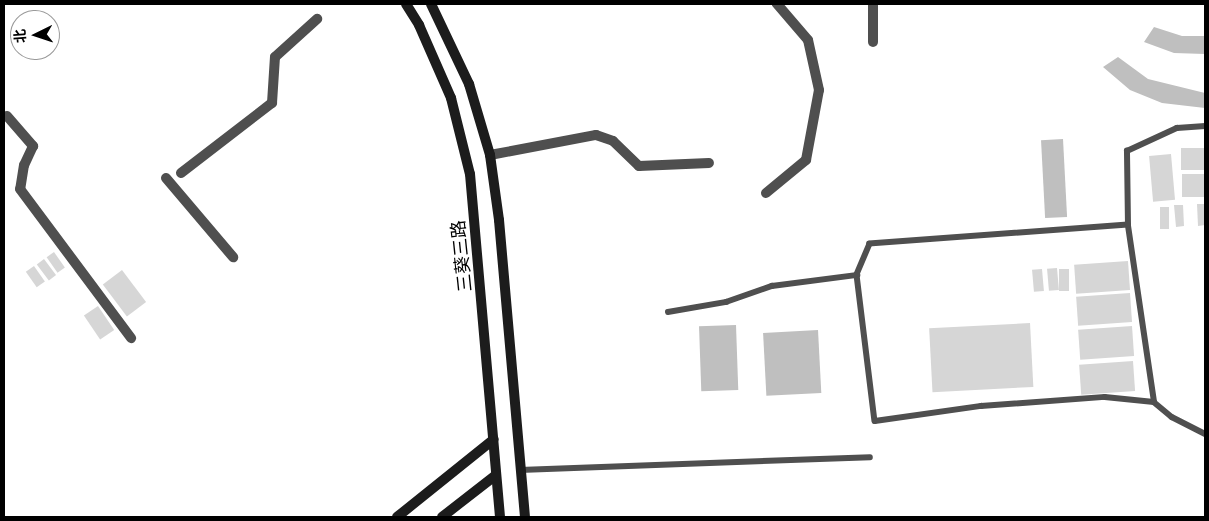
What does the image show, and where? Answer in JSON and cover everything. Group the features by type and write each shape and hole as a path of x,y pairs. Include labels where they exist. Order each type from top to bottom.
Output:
{"street":[{"name":"三葵三路","path":"406,4 419,25 451,98 470,174 500,517"},
{"path":"431,4 469,84 490,155 499,220 524,517"},
{"path":"766,192 806,160 819,90 808,40 777,4"},
{"path":"873,4 873,42"},
{"path":"181,172 272,104 275,57 317,19"},
{"path":"7,116 33,146 24,165 20,189 132,338"},
{"path":"490,155 596,135 613,142 639,166 709,163"},
{"path":"166,178 233,257"},
{"path":"397,517 494,439"},
{"path":"442,517 496,475"}],"lane":[{"path":"1154,402 1128,225 1127,151 1155,135 1177,128 1205,126"},
{"path":"1128,225 870,244 856,275 875,421 981,406 1086,398 1154,402 1172,417 1205,434"},
{"path":"668,312 726,302 772,286 856,275"},
{"path":"520,470 870,457"}],"shaded area":[{"path":"1181,148 1205,148 1205,170 1181,170"},
{"path":"1171,154 1175,200 1153,202 1149,156"},
{"path":"1182,174 1205,174 1205,197 1182,197"},
{"path":"1197,204 1205,204 1205,225 1198,226"},
{"path":"1174,205 1183,205 1184,226 1176,227"},
{"path":"1160,207 1169,207 1169,229 1160,229"},
{"path":"54,252 65,268 58,273 47,257"},
{"path":"44,259 56,275 49,280 37,264"},
{"path":"1128,261 1130,290 1076,294 1074,265"},
{"path":"34,266 45,282 37,287 26,272"},
{"path":"1057,268 1059,290 1049,291 1047,269"},
{"path":"1042,269 1044,291 1034,292 1032,270"},
{"path":"1059,269 1069,269 1069,291 1059,291"},
{"path":"122,270 146,302 127,316 103,284"},
{"path":"1130,293 1132,322 1078,326 1076,297"},
{"path":"98,306 114,330 100,340 84,316"},
{"path":"1030,323 1033,387 932,392 929,328"},
{"path":"1132,326 1134,356 1080,360 1078,330"},
{"path":"1133,361 1135,391 1081,395 1079,365"}],"building":[{"path":"1154,27 1182,36 1205,36 1205,54 1174,53 1144,42"},
{"path":"1118,57 1148,79 1205,93 1205,108 1162,103 1130,90 1103,67"},
{"path":"1063,139 1067,217 1045,218 1041,140"},
{"path":"736,325 738,390 701,391 699,326"},
{"path":"818,330 821,393 766,396 763,333"}]}
